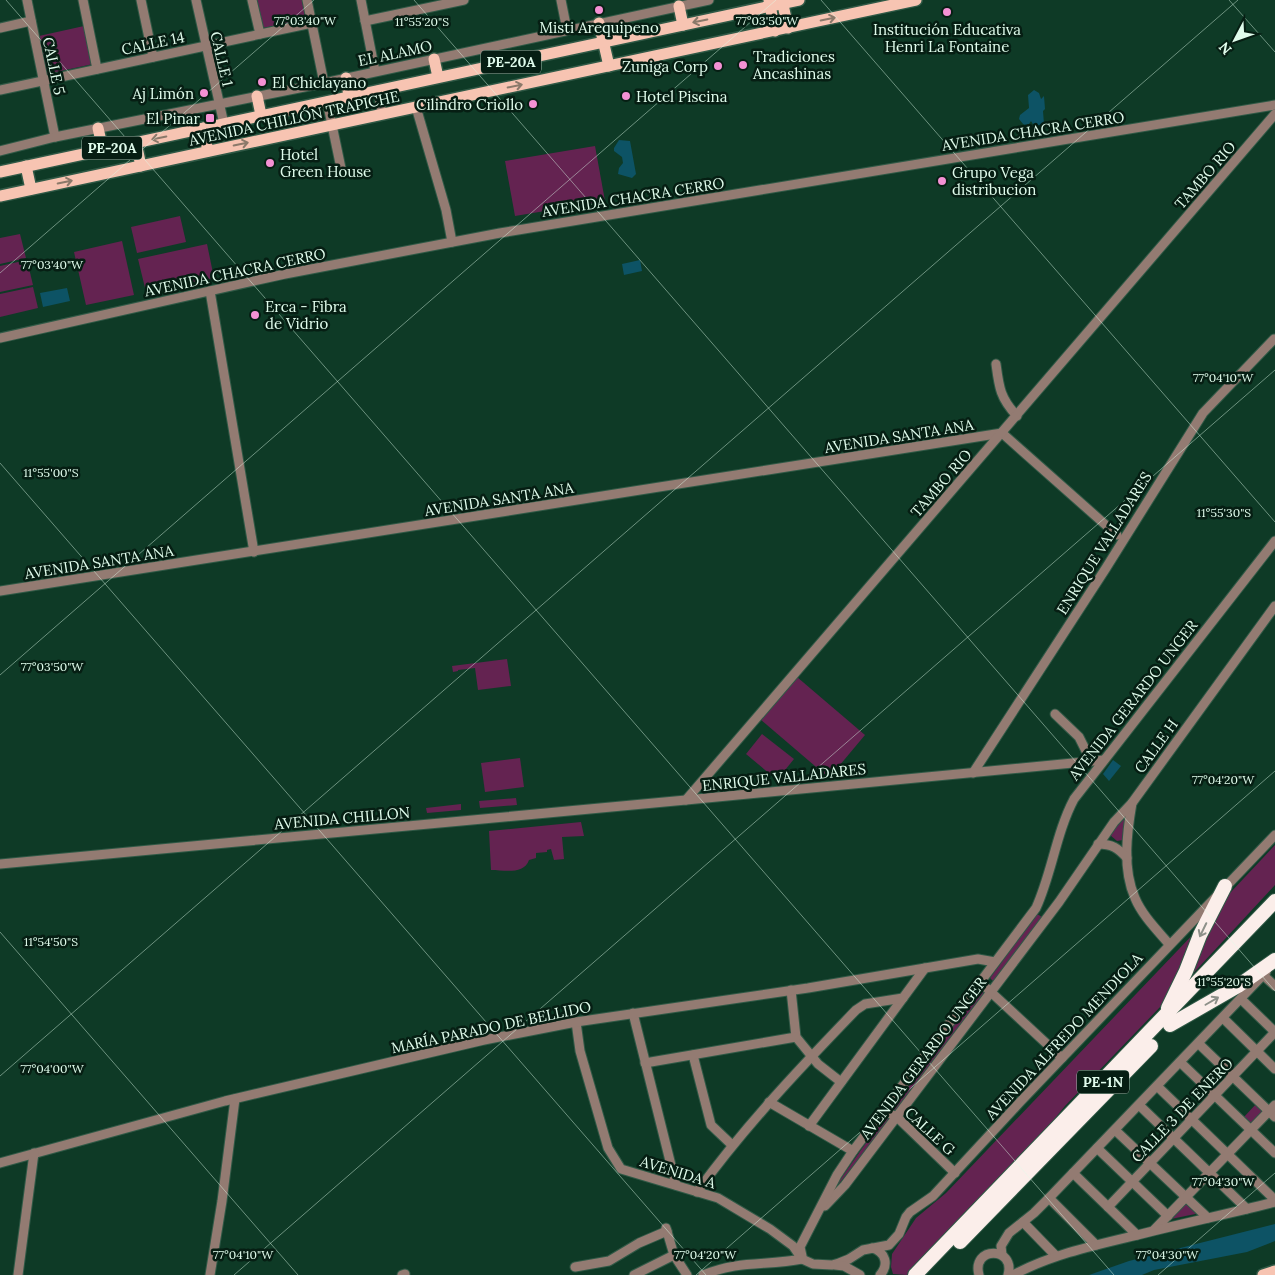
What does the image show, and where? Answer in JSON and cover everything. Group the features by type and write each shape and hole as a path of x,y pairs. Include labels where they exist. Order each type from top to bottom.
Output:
{"highway":[{"path":"1166,1022 1200,935 1225,886"},
{"name":"PE-1N","path":"1166,1022 1275,901"},
{"name":"PE-1N","path":"915,1275 931,1268 1166,1022 1275,914"},
{"path":"1166,1022 1238,986 1275,961"}],"main road":[{"name":"AVENIDA CHILLÓN TRAPICHE","path":"0,172 682,25 769,3 799,0"},
{"path":"858,0 861,12"},
{"name":"AVENIDA CHILLÓN TRAPICHE","path":"0,196 916,0"},
{"path":"783,2 788,28"},
{"path":"769,3 775,31"},
{"path":"679,6 682,25"},
{"path":"599,23 609,66"},
{"path":"434,59 438,77"},
{"path":"346,78 349,96"},
{"path":"256,96 262,116"},
{"path":"98,128 103,150"},
{"path":"203,128 208,151"},
{"path":"136,143 141,166"},
{"path":"26,166 31,189"},
{"path":"1263,1275 1275,1271"}],"street":[{"name":"CALLE 5","path":"27,0 55,137"},
{"path":"83,0 97,69"},
{"path":"141,0 153,57"},
{"name":"CALLE 1","path":"196,0 224,124"},
{"path":"252,0 260,34"},
{"path":"307,0 324,83"},
{"path":"361,0 375,71"},
{"path":"416,0 417,10"},
{"path":"365,21 464,0"},
{"path":"561,0 567,30"},
{"name":"EL ALAMO","path":"0,151 55,137 324,83 708,0"},
{"path":"0,28 31,21"},
{"name":"CALLE 14","path":"0,90 312,23"},
{"path":"378,90 382,114"},
{"path":"327,101 342,173"},
{"name":"AVENIDA CHACRA CERRO","path":"0,338 286,274 452,242 1275,105"},
{"path":"416,107 446,210 452,242"},
{"name":"TAMBO RIO","path":"686,800 1275,114"},
{"path":"210,291 254,552"},
{"name":"ENRIQUE VALLADARES","path":"973,773 1106,568 1203,413 1274,339"},
{"path":"996,364 999,390 1017,416"},
{"path":"1002,433 1117,535"},
{"name":"AVENIDA SANTA ANA","path":"0,591 1002,433"},
{"name":"AVENIDA GERARDO UNGER","path":"802,1259 800,1247 837,1175 1036,908 1043,892 1065,815 1074,799 1275,541"},
{"name":"CALLE H","path":"1059,902 1114,822 1132,802 1275,606"},
{"path":"1055,714 1079,737 1091,761"},
{"name":"ENRIQUE VALLADARES","path":"686,800 1104,760"},
{"name":"AVENIDA CHILLON","path":"0,864 686,800"},
{"path":"1132,802 1127,858 1134,897 1143,912 1169,944"},
{"name":"AVENIDA ALFREDO MENDIOLA","path":"832,1265 845,1261 867,1248 884,1247 894,1241 910,1212 933,1196 1169,944 1275,835"},
{"path":"1098,844 1108,844 1118,849 1127,858"},
{"path":"1043,892 1059,902"},
{"name":"AVENIDA GERARDO UNGER","path":"814,1219 845,1185 1059,902"},
{"path":"1036,908 1047,917"},
{"name":"MARÍA PARADO DE BELLIDO","path":"0,1163 235,1098 484,1040 576,1022 790,990 978,959 995,962"},
{"path":"1026,1268 1017,1268 1008,1264 1002,1255 1000,1249 1007,1236 1073,1173 1199,1044 1275,961"},
{"path":"809,1126 925,968"},
{"path":"1264,975 1275,986"},
{"path":"980,982 1062,1058"},
{"path":"790,990 796,1037 818,1064 841,1082"},
{"path":"697,1192 732,1145 768,1102 861,1006 903,998"},
{"path":"1241,999 1275,1032"},
{"path":"633,1013 676,1185"},
{"path":"1223,1018 1275,1069"},
{"name":"AVENIDA A","path":"576,1022 580,1052 608,1148 621,1169 718,1198 770,1229 793,1246 802,1259"},
{"name":"CALLE 3 DE ENERO","path":"1108,1207 1275,1032"},
{"path":"645,1063 796,1037"},
{"path":"1154,1230 1251,1130 1273,1111 1233,1077 1199,1044"},
{"path":"693,1055 711,1125 732,1145"},
{"path":"1180,1062 1275,1153"},
{"path":"1013,1275 1056,1256 1096,1244 1261,1206 1274,1196 1157,1086"},
{"path":"210,1275 222,1201 235,1098"},
{"path":"768,1102 854,1152"},
{"path":"1139,1105 1247,1209"},
{"name":"CALLE G","path":"884,1111 896,1117 955,1173"},
{"path":"1115,1130 1208,1218"},
{"path":"1097,1148 1168,1216"},
{"path":"18,1275 34,1153"},
{"path":"1073,1173 1136,1235"},
{"path":"1048,1198 1096,1244"},
{"path":"1023,1222 1056,1256"},
{"path":"576,1267 609,1261 666,1230 674,1255 687,1275"},
{"path":"872,1248 877,1249 884,1256 886,1271 880,1275"},
{"path":"859,1253 855,1262 860,1275"},
{"path":"977,1273 979,1262 986,1254 997,1253 1002,1255"},
{"path":"634,1275 674,1255"},
{"path":"704,1275 733,1265 781,1263 802,1259 813,1264 844,1266 860,1275"},
{"path":"1008,1264 1008,1275"}],"shaded area":[{"path":"257,0 302,0 306,19 263,28"},
{"path":"84,26 93,64 47,74 39,36"},
{"path":"595,146 605,201 515,216 505,161"},
{"path":"180,216 186,242 137,253 131,227"},
{"path":"20,234 26,258 0,264 0,238"},
{"path":"122,241 134,295 86,305 74,252"},
{"path":"207,244 214,278 146,292 138,259"},
{"path":"27,260 33,285 0,292 0,266"},
{"path":"33,287 38,308 0,317 0,294"},
{"path":"507,659 511,686 478,690 475,668 453,672 452,666"},
{"path":"797,677 865,735 829,778 760,719"},
{"path":"762,734 794,759 777,780 746,754"},
{"path":"520,758 524,787 485,792 481,763"},
{"path":"516,798 517,805 480,808 479,801"},
{"path":"461,804 461,810 427,813 426,808"},
{"path":"1125,814 1123,840 1117,841 1110,835"},
{"path":"581,822 584,836 562,837 564,859 554,860 551,849 547,850 547,852 536,853 536,858 529,860 523,868 518,870 491,870 489,831"},
{"path":"1275,845 1275,885 1187,980 1215,909"},
{"path":"1037,914 1042,917 994,982 990,978"},
{"path":"1200,927 1162,1005 1065,1106 1026,1154 907,1275 893,1274 891,1267 892,1254 916,1218 946,1193"},
{"path":"982,986 987,991 895,1113 889,1109"},
{"path":"1257,1103 1265,1111 1251,1125 1243,1118"},
{"path":"885,1116 890,1120 830,1194"},
{"path":"1188,1202 1200,1213 1171,1219"}],"water":[{"path":"1034,90 1039,93 1041,99 1044,96 1044,124 1034,126 1031,121 1027,124 1028,126 1019,119 1020,115 1029,108 1028,95"},
{"path":"619,140 630,141 636,174 632,178 618,174 619,168 623,163 622,157 614,151 614,148"},
{"path":"640,260 642,271 624,275 622,264"},
{"path":"67,288 70,301 43,307 40,293"},
{"path":"1113,760 1121,766 1109,781 1103,774"},
{"path":"1275,1224 1275,1241 1247,1252 1154,1270 1142,1275 1089,1275 1129,1261"}],"place":[{"name":"Misti Arequipeno","path":"599,10"},
{"name":"Institución Educativa Henri La Fontaine","path":"947,12"},
{"name":"Tradiciones Ancashinas","path":"743,65"},
{"name":"Zuniga Corp","path":"718,66"},
{"name":"El Chiclayano","path":"262,82"},
{"name":"Aj Limón","path":"204,93"},
{"name":"Hotel Piscina","path":"626,96"},
{"name":"Cilindro Criollo","path":"533,104"},
{"name":"El Pinar","path":"210,118"},
{"name":"Hotel Green House","path":"270,163"},
{"name":"Grupo Vega distribucion","path":"942,181"},
{"name":"Erca - Fibra de Vidrio","path":"255,315"}]}
